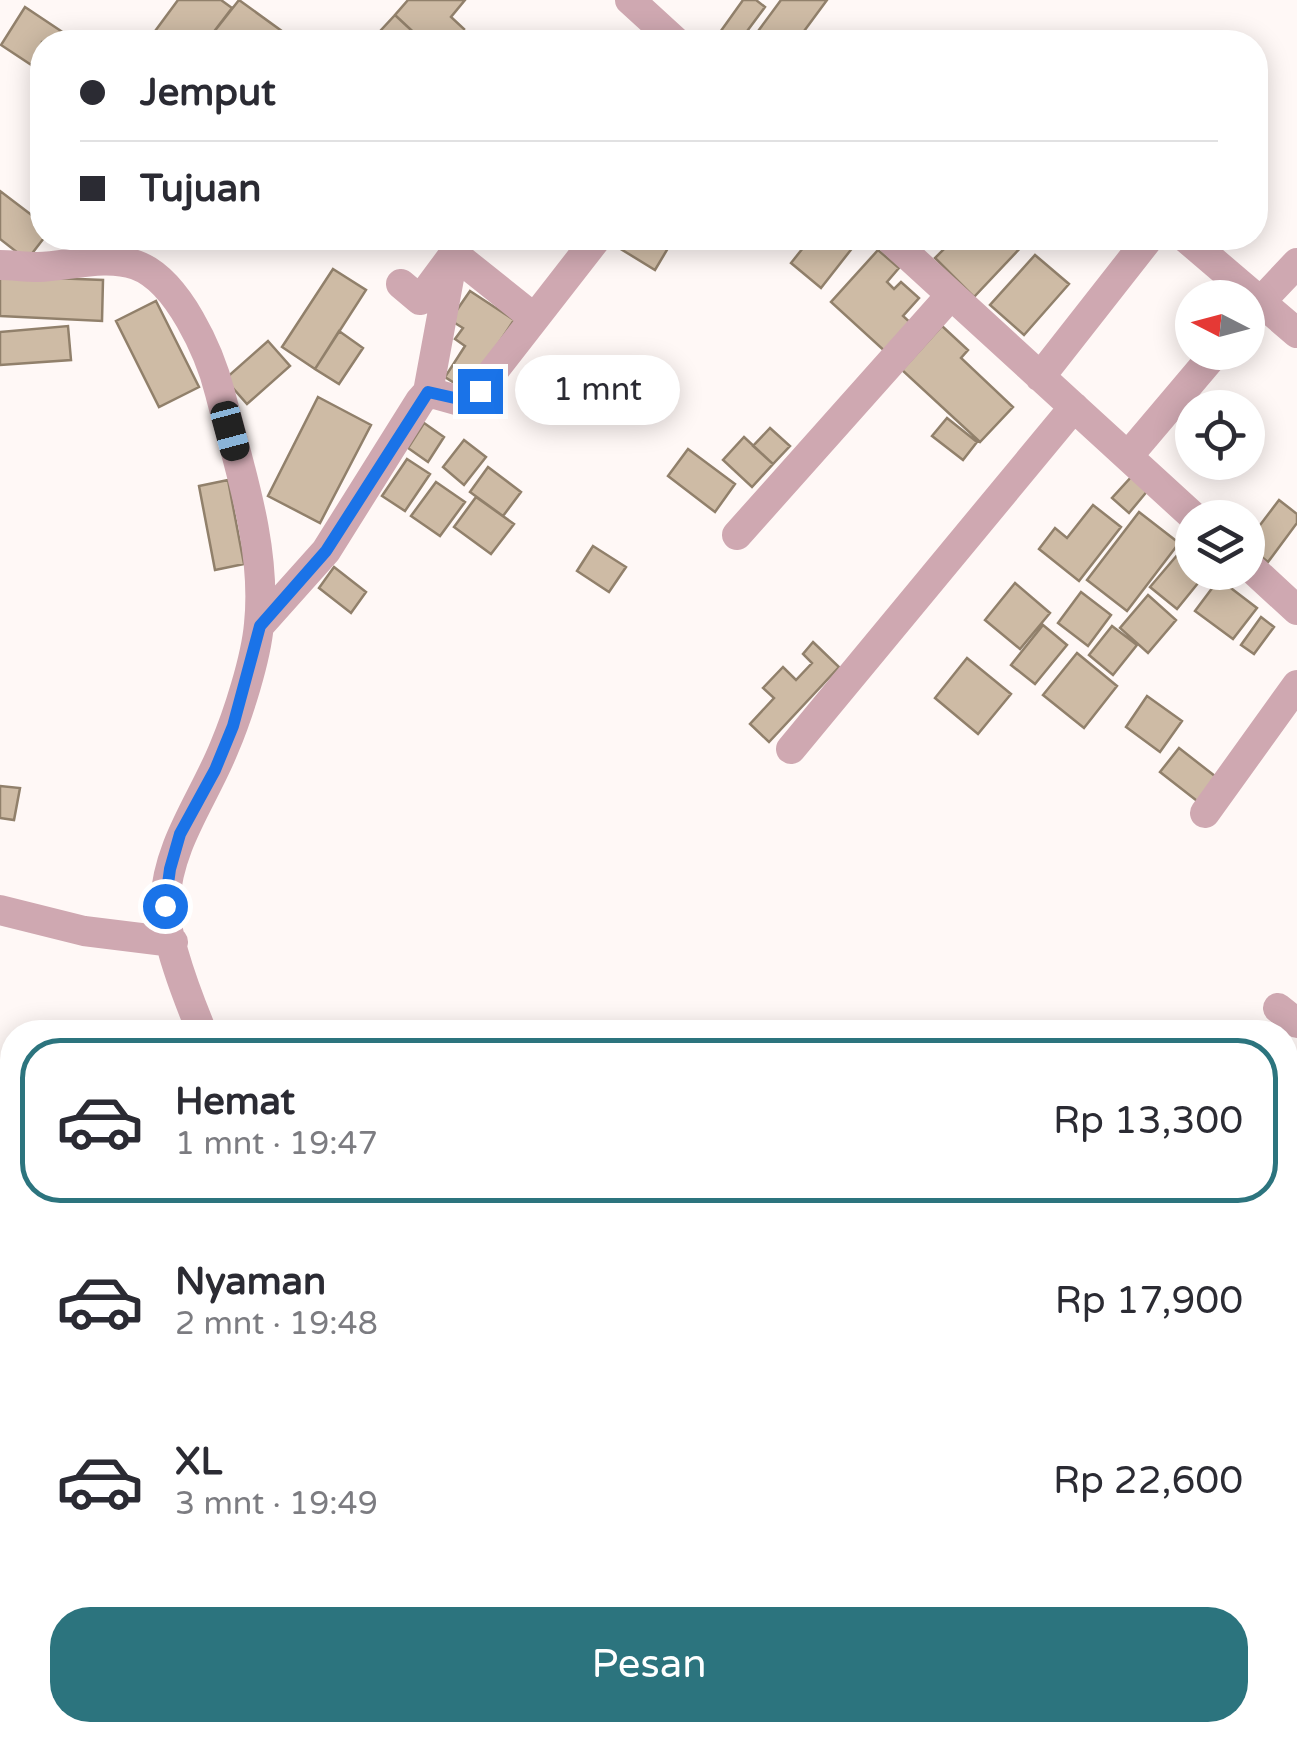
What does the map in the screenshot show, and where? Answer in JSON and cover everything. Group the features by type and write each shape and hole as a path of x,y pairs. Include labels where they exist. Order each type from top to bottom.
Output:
{"street":[{"path":"630,0 663,30"},
{"path":"428,392 471,400 587,250"},
{"path":"902,250 1176,500"},
{"path":"1040,377 1140,250"},
{"path":"1197,250 1226,280"},
{"path":"454,254 534,318"},
{"path":"401,284 420,300 454,254"},
{"path":"260,626 326,551 428,392 454,254"},
{"path":"0,264 36,267 106,262 130,263 148,270 165,283 212,361 248,501 259,568 260,626 233,726 215,770 180,834 170,869 165,906 181,981 197,1020"},
{"path":"1265,297 1297,263"},
{"path":"737,536 951,295"},
{"path":"1265,315 1297,333"},
{"path":"1128,456 1201,370"},
{"path":"791,749 1074,407"},
{"path":"1265,581 1297,610"},
{"path":"1205,812 1297,685"},
{"path":"2,918 173,942"}],"building":[{"path":"178,0 221,0 232,8 215,30 156,30"},
{"path":"239,0 280,30 215,30"},
{"path":"408,0 465,0 451,17 463,30 411,30 395,15"},
{"path":"743,0 756,0 765,7 748,30 722,30"},
{"path":"781,0 827,0 805,30 759,30"},
{"path":"25,7 60,30 30,30 30,64 1,45"},
{"path":"395,15 411,30 381,30"},
{"path":"0,191 30,214 30,250 35,250 27,260 0,239"},
{"path":"622,250 667,250 655,270"},
{"path":"801,250 851,250 821,288 791,263"},
{"path":"878,250 899,268 887,282 894,289 901,282 919,298 903,316 914,326 889,355 831,302"},
{"path":"943,250 1018,250 974,297 935,258"},
{"path":"1035,255 1069,284 1024,335 990,305"},
{"path":"333,269 366,290 315,369 282,347"},
{"path":"0,276 103,280 102,321 0,316"},
{"path":"470,291 514,320 467,391 445,377 465,346 455,339 463,328 450,320"},
{"path":"156,301 199,387 159,407 116,321"},
{"path":"68,326 71,360 0,365 0,332"},
{"path":"942,326 968,350 961,358 1013,407 980,442 902,370"},
{"path":"339,331 363,348 339,384 315,369"},
{"path":"268,341 290,366 247,404 225,379"},
{"path":"318,397 371,425 320,523 268,496"},
{"path":"947,418 977,442 963,460 932,436"},
{"path":"424,423 444,437 428,462 408,448"},
{"path":"770,428 790,446 773,464 753,446"},
{"path":"744,437 773,464 752,487 723,460"},
{"path":"464,440 486,457 464,485 443,467"},
{"path":"688,449 735,484 715,512 668,476"},
{"path":"407,459 430,474 405,511 382,496"},
{"path":"488,467 521,492 503,516 470,492"},
{"path":"1133,475 1149,489 1129,513 1112,498"},
{"path":"228,480 244,564 215,570 199,486"},
{"path":"436,482 465,502 440,536 411,516"},
{"path":"476,497 514,524 491,554 454,527"},
{"path":"1279,500 1297,514 1297,523 1268,562 1265,560 1265,519"},
{"path":"1093,505 1121,527 1079,581 1039,549 1055,528 1067,538"},
{"path":"1139,512 1175,540 1175,548 1127,611 1087,580"},
{"path":"593,546 626,567 609,592 577,571"},
{"path":"1175,558 1175,590 1192,590 1177,609 1150,587"},
{"path":"334,567 366,592 351,613 319,588"},
{"path":"1015,583 1050,613 1020,649 985,620"},
{"path":"1211,590 1233,590 1257,608 1233,639 1195,611"},
{"path":"1081,592 1111,615 1088,646 1058,623"},
{"path":"1148,595 1176,620 1148,653 1120,628"},
{"path":"1261,617 1274,627 1254,654 1241,645"},
{"path":"1043,625 1067,645 1035,684 1011,665"},
{"path":"1112,626 1137,645 1113,675 1089,655"},
{"path":"813,642 839,667 769,742 750,724 774,698 763,688 783,667 796,680 812,663 803,654"},
{"path":"1077,653 1117,686 1084,728 1043,695"},
{"path":"967,658 1011,694 978,734 935,698"},
{"path":"1147,696 1182,721 1160,752 1126,727"},
{"path":"1179,748 1220,780 1201,804 1160,772"},
{"path":"0,786 20,788 14,820 0,818"}],"route":[{"path":"165,906 180,834 215,770 233,726 260,626 326,551 428,392 468,401 480,391"}]}
